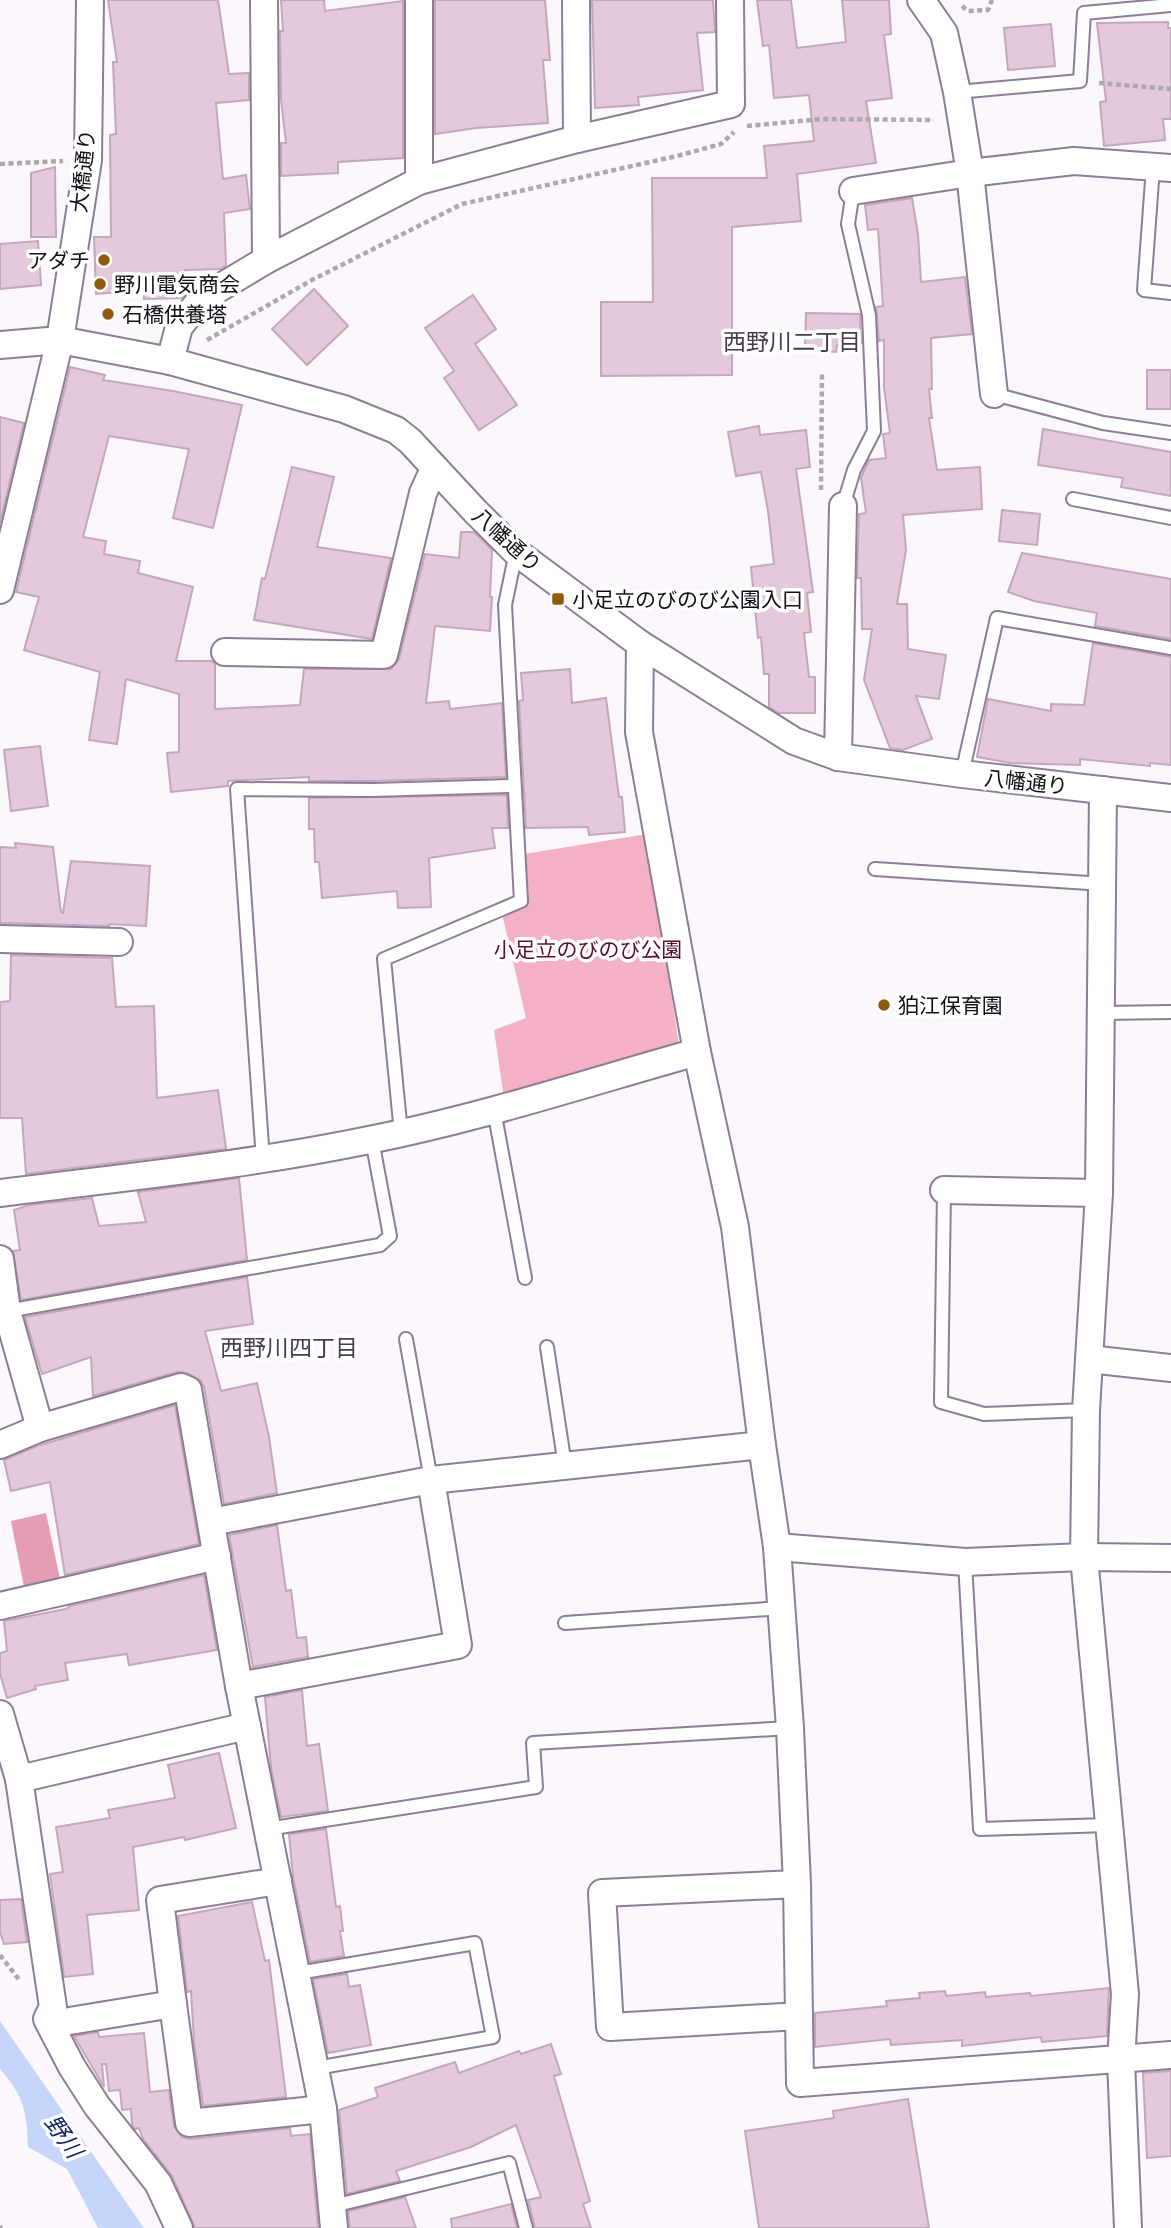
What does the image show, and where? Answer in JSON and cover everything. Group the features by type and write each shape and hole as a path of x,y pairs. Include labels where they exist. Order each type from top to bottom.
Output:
{"street":[{"name":"大橋通り","path":"0,590 4,556 60,340 88,160 90,0"},
{"path":"264,0 266,260"},
{"path":"419,0 419,181"},
{"path":"576,0 577,139"},
{"path":"170,361 179,327 201,299 266,260 419,181 577,139 731,104 730,0"},
{"path":"921,0 944,33 957,92 970,173 994,394"},
{"path":"853,191 1074,161 1162,168"},
{"name":"八幡通り","path":"0,345 60,340 170,361 319,401 396,430 411,441 434,469 516,552 640,644 794,741 838,757 1171,798"},
{"path":"225,652 384,655 423,493 434,469"},
{"path":"838,757 843,506"},
{"path":"640,644 639,732 697,1052 736,1227 777,1547 783,1608 797,1884 800,2083 1121,2061 1171,2055"},
{"path":"1103,790 1099,1193 1086,1410 1084,1557 1125,1994 1121,2061 1128,2228"},
{"path":"0,939 119,942"},
{"path":"0,1193 263,1160 372,1140 697,1052"},
{"path":"944,1190 1099,1193"},
{"path":"0,1259 4,1303 40,1428"},
{"path":"1089,1359 1171,1368"},
{"path":"0,1445 40,1428 181,1387 188,1391 239,1686 316,2068 334,2217"},
{"path":"211,1522 431,1480 762,1445"},
{"path":"239,1686 458,1645 431,1480"},
{"path":"777,1547 965,1562 1084,1557 1171,1558"},
{"path":"0,1606 216,1556"},
{"path":"0,1714 19,1779 53,2007 47,2019 72,2067 97,2106 158,2183 179,2228"},
{"path":"19,1779 247,1726"},
{"path":"278,1881 160,1900 189,2123 323,2109"},
{"path":"797,1884 602,1893 610,2027 799,2016"},
{"path":"51,2024 173,2004"}],"lane":[{"path":"957,92 1080,81 1084,13 1171,5"},
{"path":"1162,168 1144,290 1171,293"},
{"path":"843,506 854,470 874,430 869,316 848,224 853,191"},
{"path":"994,394 1103,424 1171,433"},
{"path":"1073,499 1171,518"},
{"path":"401,1133 384,959 521,901 505,605 516,552"},
{"path":"961,774 997,618 1171,648"},
{"path":"263,1160 237,789 373,790 514,786"},
{"path":"875,869 1104,884"},
{"path":"1102,1013 1171,1012"},
{"path":"494,1109 525,1278"},
{"path":"4,1303 380,1245 390,1236 372,1140"},
{"path":"944,1190 941,1402 984,1414 1086,1410"},
{"path":"406,1339 431,1480"},
{"path":"547,1347 565,1466"},
{"path":"965,1562 980,1829 1108,1825"},
{"path":"565,1623 783,1608"},
{"path":"267,1829 536,1787 533,1744 790,1728"},
{"path":"298,1973 475,1943 493,2037 316,2068"},
{"path":"334,2217 509,2163 526,2228"}],"path":[{"path":"956,0 968,12 988,10 992,0"},
{"path":"1080,81 1171,89"},
{"path":"170,361 312,280 462,204 722,144 740,127 822,118 962,121"},
{"path":"0,164 88,160"}],"green space":[{"name":"小足立のびのび公園","path":"647,834 679,1045 504,1099 494,1030 526,1018 501,909 521,901 518,855"}],"shaded area":[{"path":"46,1513 60,1579 24,1587 11,1521"}],"water":[{"name":"野川","path":"0,2021 144,2228 98,2228 67,2169 28,2147 23,2105 0,2069"}],"building":[{"path":"108,0 218,0 229,74 249,73 249,100 216,103 223,179 246,175 250,209 224,213 226,265 221,269 185,270 186,293 182,298 144,299 144,290 96,294 94,237 111,237 110,135 116,134 113,62 117,62"},
{"path":"281,0 324,0 325,11 403,1 403,158 338,162 338,173 281,176 281,143 286,143 281,100"},
{"path":"435,0 545,0 550,60 543,60 548,123 435,134"},
{"path":"592,0 713,0 715,32 697,33 703,90 638,97 639,105 595,108"},
{"path":"757,0 791,0 797,48 846,42 842,0 889,0 891,34 884,35 892,98 866,101 876,163 797,174 801,221 732,227 732,375 601,376 601,302 653,302 652,178 767,178 764,146 814,141 809,95 774,98 769,45 763,46"},
{"path":"1168,22 1168,28 1171,28 1171,119 1163,119 1165,140 1104,146 1100,102 1106,101 1097,23"},
{"path":"1051,24 1055,66 1008,70 1004,28"},
{"path":"55,167 56,237 31,237 31,173"},
{"path":"912,198 918,234 921,282 965,277 972,334 931,338 932,389 929,389 932,418 929,418 937,470 980,467 982,509 903,515 906,550 897,604 907,604 908,649 946,655 939,699 916,696 932,739 903,750 890,748 864,680 872,629 862,629 861,578 857,578 859,514 866,513 861,478 869,460 886,458 883,434 890,433 884,387 884,340 879,341 876,307 883,306 878,229 868,230 865,205"},
{"path":"38,241 41,285 0,289 0,244"},
{"path":"314,289 348,326 307,365 272,329"},
{"path":"473,295 496,329 475,344 517,405 479,430 444,378 454,371 425,328"},
{"path":"806,313 860,314 861,343 837,345 836,352 805,350"},
{"path":"70,367 105,375 103,380 242,405 213,528 173,518 189,449 109,436 83,537 106,541 104,554 140,561 138,573 193,587 176,661 212,661 215,664 215,709 300,705 304,669 391,669 399,659 425,554 459,558 461,532 474,532 492,550 490,631 435,626 426,703 449,701 450,709 502,703 506,777 309,781 309,777 228,781 228,786 171,792 167,753 179,752 179,694 126,679 117,744 89,740 100,672 24,650 39,597 16,592"},
{"path":"1147,370 1171,370 1171,409 1147,409"},
{"path":"0,417 24,423 0,523"},
{"path":"759,426 760,435 806,430 810,467 796,469 813,592 807,593 811,632 804,633 809,677 815,677 815,713 779,713 769,707 769,674 764,674 751,567 774,564 768,511 761,472 736,476 728,432"},
{"path":"1043,429 1171,452 1171,496 1121,487 1123,478 1038,465"},
{"path":"292,467 334,477 317,547 391,558 372,639 254,620 262,578 265,579"},
{"path":"1002,510 1040,514 1037,545 999,541"},
{"path":"1022,553 1171,579 1171,639 1095,626 1097,613 1034,601 1008,592"},
{"path":"1093,643 1171,657 1171,765 1150,763 1150,766 1080,759 1080,765 1010,763 977,757 988,699 1051,711 1051,704 1084,705"},
{"path":"570,669 572,703 606,698 625,832 589,835 588,827 526,828 519,701 523,700 521,673"},
{"path":"40,746 48,806 11,811 4,750"},
{"path":"507,795 508,828 492,828 495,848 429,858 431,907 398,908 397,891 322,898 319,862 315,862 314,829 309,829 309,798"},
{"path":"15,843 53,847 63,913 71,861 150,866 146,926 0,923 0,847 16,848"},
{"path":"11,955 112,958 116,1007 154,1006 157,1098 218,1090 226,1149 26,1174 22,1118 0,1118 0,1002 10,1001"},
{"path":"239,1178 247,1260 21,1300 13,1251 20,1250 14,1210 29,1205 92,1198 99,1226 146,1222 138,1192"},
{"path":"247,1277 253,1324 205,1331 221,1391 257,1383 269,1437 277,1493 224,1504 204,1387 200,1380 187,1373 177,1372 93,1396 91,1357 42,1374 25,1317"},
{"path":"175,1405 199,1544 65,1575 50,1482 11,1491 4,1460 37,1446"},
{"path":"277,1525 286,1591 291,1590 297,1638 306,1637 308,1657 253,1667 229,1535"},
{"path":"204,1575 217,1650 129,1665 127,1654 65,1663 68,1680 35,1686 36,1689 7,1698 0,1674 0,1653 7,1651 4,1621 66,1609"},
{"path":"302,1690 307,1746 319,1744 328,1811 281,1817 271,1768 265,1697"},
{"path":"219,1753 236,1828 185,1840 184,1837 133,1847 139,1910 87,1915 93,1974 64,1977 50,1874 63,1872 56,1827 110,1818 108,1810 175,1798 168,1765"},
{"path":"326,1829 336,1907 340,1906 344,1956 310,1962 293,1877 289,1834"},
{"path":"21,1899 27,1942 4,1944 0,1932 0,1900"},
{"path":"252,1902 265,1961 269,1960 286,2097 203,2106 194,2042 191,1991 187,1992 178,1916"},
{"path":"347,1974 349,1987 360,1985 371,2045 328,2053 313,1979"},
{"path":"1109,1988 1107,2036 1042,2042 1041,2037 962,2046 962,2040 891,2045 890,2039 815,2047 815,2013 887,2006 886,2001 920,1998 919,1993 945,1991 946,1996 985,1992 986,1997 1030,1993 1031,1996"},
{"path":"98,2032 99,2037 144,2033 150,2092 169,2090 174,2126 182,2137 191,2139 290,2128 291,2136 310,2134 318,2228 195,2228 172,2176 143,2139 139,2128 135,2129 132,2125 131,2109 122,2110 120,2090 109,2091 106,2064 102,2064 104,2087 74,2036"},
{"path":"551,2044 561,2074 554,2076 590,2201 583,2204 591,2228 535,2228 528,2200 541,2197 516,2125 471,2147 396,2171 400,2181 347,2194 339,2110 378,2097 375,2088 455,2062 459,2073 519,2051 521,2054"},
{"path":"1171,2071 1171,2156 1147,2158 1143,2073"},
{"path":"908,2099 929,2228 759,2228 745,2131 834,2118 833,2111"},
{"path":"405,2197 416,2228 350,2228 348,2211"},
{"path":"511,2204 517,2228 452,2228 451,2219"}],"place":[{"name":"アダチ","path":"104,260"},
{"name":"野川電気商会","path":"100,284"},
{"name":"石橋供養塔","path":"108,314"},
{"name":"小足立のびのび公園入口","path":"558,599"},
{"name":"狛江保育園","path":"884,1005"}],"district":[{"name":"西野川二丁目","path":"792,341"},
{"name":"西野川四丁目","path":"289,1347"}]}
